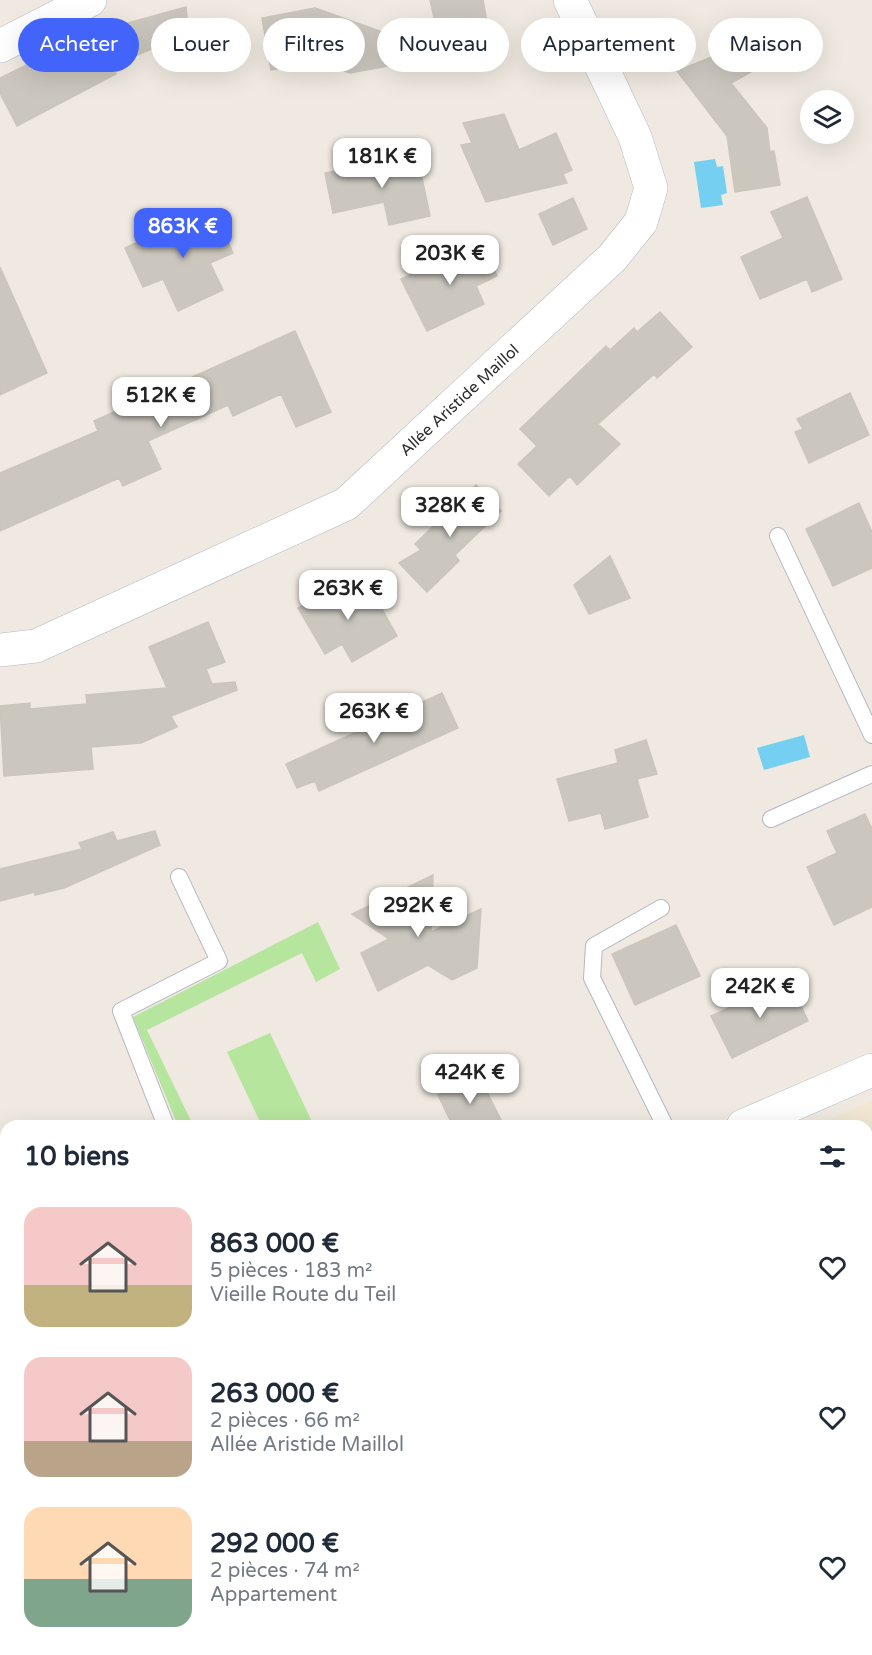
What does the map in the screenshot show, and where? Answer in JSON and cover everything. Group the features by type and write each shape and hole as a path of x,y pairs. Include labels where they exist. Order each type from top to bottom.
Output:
{"street":[{"path":"0,46 90,0"},
{"name":"Allée Aristide Maillol","path":"0,650 36,646 346,504 612,258 641,222 651,188 635,137 570,0"},
{"path":"757,1120 872,1070"}],"lane":[{"path":"778,536 872,735"},
{"path":"771,819 872,774"},
{"path":"164,1120 121,1011 219,961 179,877"},
{"path":"661,908 594,946 592,978 662,1120"}],"shaded area":[{"path":"872,1101 872,1120 829,1120"}],"green space":[{"path":"318,922 340,969 316,982 302,953 147,1030 191,1120 176,1120 133,1017"},
{"path":"270,1033 311,1120 259,1120 227,1052"}],"water":[{"path":"715,159 717,167 723,166 727,193 721,195 723,205 701,208 694,162"},
{"path":"804,735 810,757 764,770 757,748"}],"building":[{"path":"430,0 483,0 486,18 434,18"},
{"path":"186,7 187,18 151,18 151,49 139,54 139,20"},
{"path":"315,8 343,18 263,18 263,24 262,18"},
{"path":"365,26 377,30 377,68 365,70"},
{"path":"708,58 708,72 751,72 731,83 767,128 770,152 774,151 780,185 735,192 727,136 678,72 696,72 696,63"},
{"path":"18,69 18,72 115,72 116,74 17,126 0,93 0,78"},
{"path":"504,114 519,150 556,133 572,170 563,174 567,183 486,202 461,145 472,143 463,123"},
{"path":"417,154 430,216 389,225 384,202 333,213 325,173"},
{"path":"807,197 842,279 812,292 807,279 760,299 741,257 783,238 771,212"},
{"path":"573,198 587,229 553,245 539,214"},
{"path":"213,209 233,253 210,263 223,290 178,311 163,279 143,287 125,248"},
{"path":"481,241 497,276 476,286 484,304 427,331 401,279"},
{"path":"0,267 47,373 0,395"},
{"path":"660,312 692,347 657,378 654,374 598,424 620,444 577,485 570,476 549,496 518,464 537,446 520,429 606,346 610,350 634,328 637,332"},
{"path":"295,331 331,412 296,427 281,394 233,416 228,405 148,441 161,469 123,486 119,478 0,531 0,473 98,431 94,421"},
{"path":"850,393 869,435 809,463 795,432 803,429 797,419"},
{"path":"476,485 501,511 455,555 459,561 427,592 399,563 421,550 415,544"},
{"path":"859,503 872,532 872,568 833,586 806,529"},
{"path":"610,556 630,598 589,614 574,585"},
{"path":"367,582 397,636 352,662 342,644 325,654 298,608 334,587 340,597"},
{"path":"208,622 225,662 206,669 212,684 235,682 237,690 171,716 177,727 141,743 91,747 93,769 4,776 0,706 30,703 30,709 87,704 86,695 167,688 149,647"},
{"path":"442,693 458,728 319,791 315,781 297,788 286,764"},
{"path":"646,740 657,774 637,779 648,817 605,829 601,813 569,821 557,779 618,763 615,750"},
{"path":"865,814 872,829 872,907 834,925 807,867 837,853 827,831"},
{"path":"155,831 160,845 64,888 35,895 35,892 0,901 0,869 82,849 79,843 113,832 117,841"},
{"path":"433,875 431,932 481,909 477,968 452,980 428,965 378,991 361,953 389,939 352,914"},
{"path":"676,925 700,976 635,1005 612,954"},
{"path":"789,980 808,1021 732,1058 711,1016"},
{"path":"478,1074 501,1120 450,1120 438,1095"}]}
